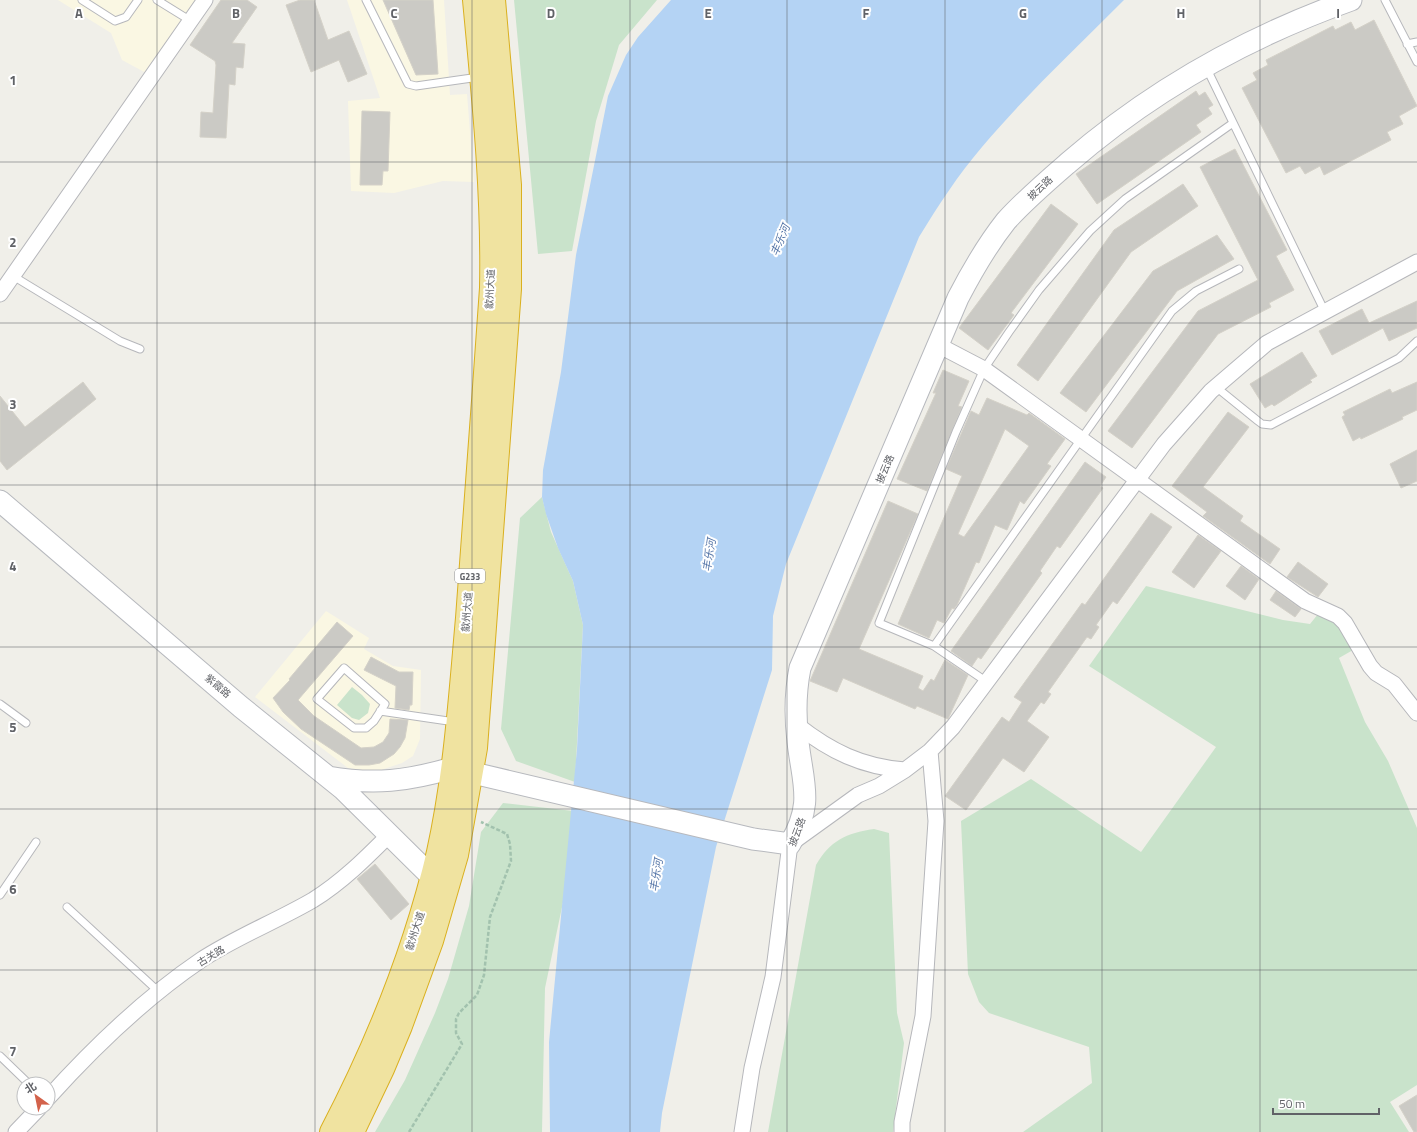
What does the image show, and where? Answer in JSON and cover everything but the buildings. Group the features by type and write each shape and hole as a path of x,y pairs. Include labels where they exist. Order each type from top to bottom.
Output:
{"highway":[{"name":"歙州大道","path":"352,1132 383,1069 418,983 457,855 464,814 458,722 491,288 490,187 474,0"},
{"name":"歙州大道","path":"331,1132 346,1103 383,1019 414,935 462,771 476,748 490,578 510,289 510,186 494,0"}],"street":[{"path":"0,294 205,0"},
{"name":"披云路","path":"742,1132 752,1068 773,977 790,844 802,819 806,797 806,786 797,725 795,699 797,684 805,654 969,276 994,238 1019,207 1080,152 1113,127 1176,83 1205,65 1285,26 1351,0"},
{"path":"328,777 365,782 390,782 462,771 753,839 790,844 858,795 879,786 905,770 930,751 953,728 1138,479 1179,426 1216,387 1267,343 1417,262"},
{"path":"938,345 984,369 1305,601 1338,616 1345,623 1370,666 1376,673 1394,684 1417,713"},
{"name":"紫霞路","path":"0,501 235,701 328,777 431,876"},
{"path":"797,725 831,749 858,762 883,769 905,770"},
{"path":"902,1132 902,1122 923,1016 936,822 930,751"},
{"name":"古关路","path":"56,1090 98,1046 159,992 202,960 314,899 354,869 389,835"},
{"path":"16,1132 31,1116"}],"lane":[{"path":"82,0 115,21 126,16 138,0"},
{"path":"157,0 191,21"},
{"path":"366,0 408,84 416,86 481,77"},
{"path":"1384,0 1417,62"},
{"path":"1407,44 1417,42"},
{"path":"1205,65 1325,312"},
{"path":"987,682 934,646 879,623 956,432 984,369 1039,290 1090,231 1125,198 1233,123"},
{"path":"934,646 1172,311 1196,291 1239,269"},
{"path":"13,276 120,341 140,349"},
{"path":"1216,387 1262,424 1271,425 1398,358 1417,341"},
{"path":"344,668 385,704 380,712 371,725 358,729 317,699 344,668"},
{"path":"0,704 26,723"},
{"path":"380,712 458,722"},
{"path":"0,895 36,842"},
{"path":"67,907 159,992"},
{"path":"0,1056 21,1076"}],"path":[{"path":"409,1132 462,1044 456,1033 456,1019 459,1013 477,995 484,975 490,918 511,862 510,844 507,834 464,814"}],"shaded area":[{"path":"58,0 199,0 148,74 122,60 111,33"},
{"path":"347,0 444,0 450,95 467,94 474,182 443,181 394,193 351,191 348,101 380,98"},
{"path":"326,611 369,638 364,649 393,666 421,670 420,739 413,756 402,763 381,770 370,771 348,768 255,697"}],"green space":[{"path":"514,0 657,0 619,45 596,121 572,251 538,254"},
{"path":"542,497 551,532 573,581 583,625 575,782 516,761 501,729 520,518"},
{"path":"1146,586 1283,620 1310,624 1327,603 1353,650 1339,658 1365,722 1388,761 1417,828 1417,1085 1390,1102 1409,1132 1023,1132 1092,1083 1089,1047 989,1013 979,1002 968,974 961,821 1031,779 1141,852 1216,747 1089,666"},
{"path":"352,687 370,704 368,713 359,720 352,718 337,705"},
{"path":"503,803 582,812 545,988 542,1132 375,1132 405,1080 435,1013 448,979 469,906 481,832"},
{"path":"874,829 889,833 897,1013 904,1043 893,1132 768,1132 816,865 833,844 855,833"}],"water":[{"name":"丰乐河","path":"671,0 1124,0 1034,90 982,147 949,191 919,237 786,564 773,616 772,670 716,847 662,1113 660,1132 550,1132 549,1042 577,749 583,625 573,581 558,548 546,514 542,497 543,470 561,372 576,255 608,96 626,55 638,37"}]}
